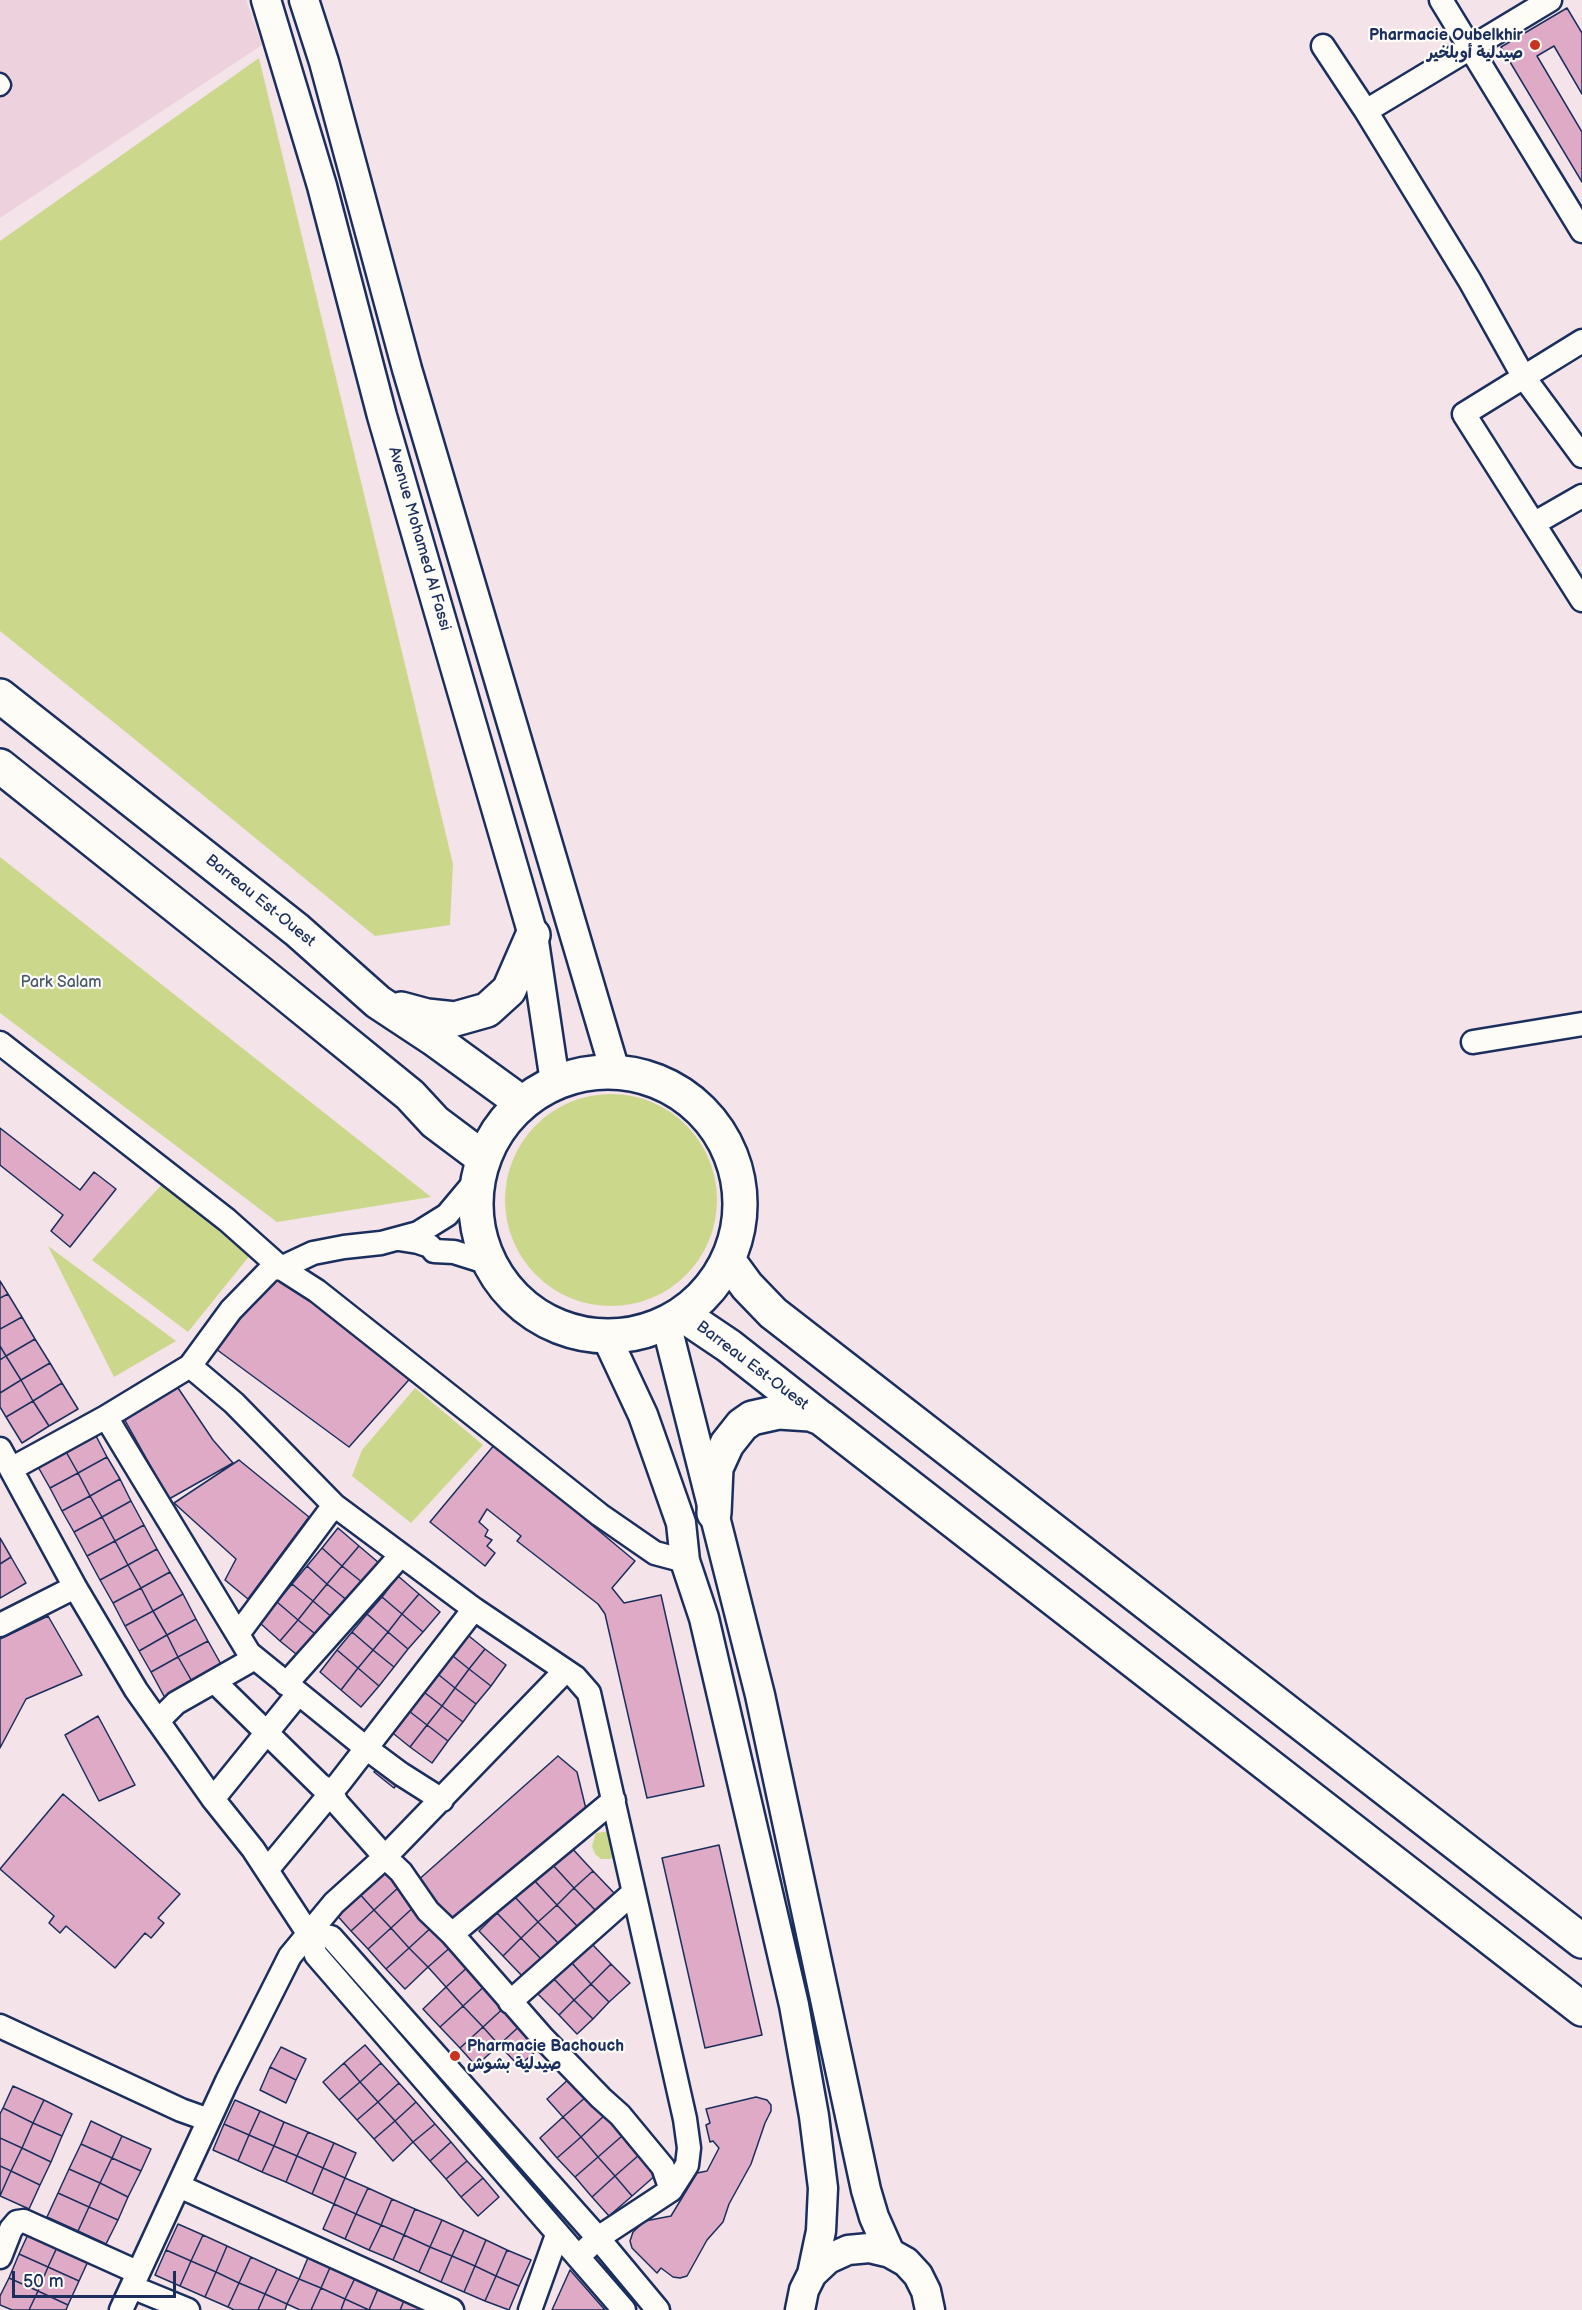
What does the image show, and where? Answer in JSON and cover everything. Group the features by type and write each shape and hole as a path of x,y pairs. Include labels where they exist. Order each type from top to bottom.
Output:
{"main road":[{"name":"Barreau Est-Ouest","path":"0,696 297,930 378,1002 522,1102"},
{"path":"0,766 410,1095 481,1168"},
{"path":"378,1002 444,1019 481,1014 498,1002 516,978 533,935"},
{"path":"615,1071 662,1083 683,1095 701,1110 716,1127 728,1147 740,1192 738,1227 728,1260 716,1281 674,1319 637,1333 606,1336 585,1334 546,1321 513,1296 489,1263 477,1221 476,1200 481,1168 493,1137 522,1102 555,1082 586,1073 615,1071"},
{"path":"728,1260 747,1286 773,1313 1582,1941"},
{"name":"Barreau Est-Ouest","path":"674,1319 716,1336 1582,2009"},
{"path":"714,1513 716,1468 727,1444 742,1425 766,1413 810,1414 821,1418"}],"street":[{"name":"Avenue Mohamed Al Fassi","path":"266,0 322,186 382,416 533,935 555,1082"},
{"path":"304,0 324,62 410,380 615,1071"},
{"path":"1441,0 1582,231"},
{"path":"1366,111 1550,0"},
{"path":"1323,46 1366,111 1470,281 1523,376 1582,456"},
{"path":"0,81 2,85 0,87"},
{"path":"1582,341 1464,414 1582,600"},
{"path":"1535,523 1582,496"},
{"path":"1473,1042 1582,1024"},
{"path":"0,1043 227,1220 281,1268 317,1291 600,1515 655,1553 685,1562"},
{"path":"481,1168 447,1215 418,1233 399,1239 313,1253 281,1268 271,1269 231,1310 190,1366 106,1416 6,1459 75,1587 136,1690 213,1799 267,1870 308,1933 316,1955 624,2310"},
{"path":"399,1239 430,1246 434,1251 454,1252 489,1263"},
{"path":"674,1319 714,1513 760,1695 866,2190 874,2217 890,2253"},
{"path":"606,1336 628,1380 658,1455 681,1523 685,1562 704,1618 794,2004 814,2116 823,2188 821,2231 800,2296"},
{"path":"190,1366 234,1404 334,1504 474,1609 575,1677 589,1693 685,2119 689,2148 687,2165 671,2190 598,2238 578,2257"},
{"path":"106,1416 249,1653 366,1748 442,1800"},
{"path":"238,1634 334,1504"},
{"path":"213,1799 267,1734 292,1689 401,1555"},
{"path":"0,1625 75,1587"},
{"path":"267,1870 332,1793 474,1609"},
{"path":"159,1720 176,1703 255,1658"},
{"path":"120,2310 209,2120 290,1956 334,1903 385,1857 442,1800 565,1671"},
{"path":"214,1682 320,1785 332,1793 337,1803 401,1872 428,1911 452,1934 510,2002 620,2115 663,2167 671,2190"},
{"path":"452,1934 614,1800"},
{"path":"510,2002 634,1892"},
{"path":"308,1933 331,1937 598,2238 658,2310"},
{"path":"0,2026 181,2110 209,2120"},
{"path":"179,2186 452,2310"},
{"path":"0,2257 11,2229 17,2222 24,2221 188,2310"},
{"path":"530,2310 557,2235"},
{"path":"800,2296 828,2259 848,2250 869,2248 890,2253 906,2262 918,2275 926,2290 930,2310"}],"shaded area":[{"path":"0,0 246,0 262,45 0,218"}],"green space":[{"path":"259,58 453,864 450,925 375,936 0,631 0,241"},
{"name":"Park Salam","path":"0,857 431,1197 277,1222 0,1013"},
{"path":"601,1094 621,1094 642,1098 661,1106 686,1125 699,1141 709,1159 715,1179 717,1200 715,1221 709,1241 699,1259 686,1275 661,1294 642,1302 621,1306 601,1306 580,1302 561,1294 529,1267 517,1250 509,1231 505,1210 505,1190 509,1169 517,1150 544,1118 561,1106 580,1098"},
{"path":"166,1180 251,1254 188,1332 92,1260"},
{"path":"48,1246 176,1341 114,1377"},
{"path":"415,1388 483,1445 411,1523 352,1476 362,1450"},
{"path":"611,1831 619,1852 610,1859 601,1859 595,1854 592,1846 596,1833"}],"building":[{"path":"1567,8 1582,33 1582,94 1554,46 1537,56 1582,132 1582,182 1501,47"},
{"path":"0,1128 80,1190 94,1172 116,1189 70,1247 51,1231 63,1215 0,1165"},
{"path":"279,1270 415,1373 349,1447 216,1349"},
{"path":"0,1281 8,1294 0,1298"},
{"path":"8,1294 22,1317 0,1329 0,1298"},
{"path":"22,1317 35,1339 6,1356 0,1346 0,1329"},
{"path":"35,1339 50,1363 21,1380 6,1356"},
{"path":"0,1346 6,1356 0,1360"},
{"path":"6,1356 21,1380 0,1393 0,1360"},
{"path":"50,1363 62,1383 33,1401 21,1380"},
{"path":"21,1380 33,1401 6,1417 0,1407 0,1393"},
{"path":"174,1382 213,1440 233,1463 169,1499 122,1415"},
{"path":"62,1383 78,1409 49,1426 33,1401"},
{"path":"33,1401 49,1426 22,1443 6,1417"},
{"path":"95,1434 107,1457 78,1473 65,1450"},
{"path":"495,1444 635,1561 612,1588 624,1603 661,1595 704,1786 647,1798 605,1614 598,1604 517,1541 521,1536 487,1509 479,1522 488,1530 485,1536 492,1540 487,1546 495,1553 485,1566 430,1522"},
{"path":"65,1450 78,1473 50,1488 37,1465"},
{"path":"107,1457 120,1479 90,1496 78,1473"},
{"path":"239,1460 309,1517 248,1599 225,1580 236,1559 174,1503"},
{"path":"78,1473 90,1496 62,1511 50,1488"},
{"path":"120,1479 131,1501 102,1517 90,1496"},
{"path":"90,1496 102,1517 74,1532 62,1511"},
{"path":"131,1501 144,1525 115,1541 102,1517"},
{"path":"102,1517 115,1541 87,1556 74,1532"},
{"path":"144,1525 157,1549 128,1565 115,1541"},
{"path":"338,1528 359,1546 342,1566 322,1548"},
{"path":"0,1538 11,1557 0,1564"},
{"path":"115,1541 128,1565 100,1580 87,1556"},
{"path":"359,1546 379,1563 363,1583 342,1566"},
{"path":"322,1548 342,1566 327,1584 307,1566"},
{"path":"157,1549 170,1572 141,1588 128,1565"},
{"path":"11,1557 26,1583 0,1598 0,1564"},
{"path":"128,1565 141,1588 113,1603 100,1580"},
{"path":"307,1566 327,1584 313,1601 292,1584"},
{"path":"342,1566 363,1583 348,1601 327,1584"},
{"path":"170,1572 183,1594 153,1611 141,1588"},
{"path":"398,1576 419,1594 402,1614 382,1597"},
{"path":"292,1584 313,1601 298,1620 277,1602"},
{"path":"327,1584 348,1601 334,1619 313,1601"},
{"path":"141,1588 153,1611 125,1626 113,1603"},
{"path":"183,1594 196,1619 167,1635 153,1611"},
{"path":"419,1594 440,1612 423,1632 402,1614"},
{"path":"382,1597 402,1614 388,1632 367,1614"},
{"path":"313,1601 334,1619 319,1637 298,1620"},
{"path":"277,1602 298,1620 280,1641 260,1623"},
{"path":"153,1611 167,1635 139,1651 125,1626"},
{"path":"367,1614 388,1632 373,1650 352,1632"},
{"path":"402,1614 423,1632 408,1649 388,1632"},
{"path":"48,1616 82,1675 26,1699 0,1748 0,1639"},
{"path":"196,1619 208,1641 178,1657 167,1635"},
{"path":"298,1620 319,1637 301,1658 280,1641"},
{"path":"352,1632 373,1650 358,1668 337,1650"},
{"path":"388,1632 408,1649 394,1667 373,1650"},
{"path":"464,1632 485,1649 469,1669 448,1652"},
{"path":"167,1635 178,1657 151,1672 139,1651"},
{"path":"208,1641 222,1666 193,1683 178,1657"},
{"path":"485,1649 506,1665 491,1686 469,1669"},
{"path":"337,1650 358,1668 341,1690 320,1672"},
{"path":"373,1650 394,1667 379,1686 358,1668"},
{"path":"448,1652 469,1669 455,1688 434,1671"},
{"path":"178,1657 193,1683 165,1698 151,1672"},
{"path":"358,1668 379,1686 361,1707 341,1690"},
{"path":"469,1669 491,1686 476,1704 455,1688"},
{"path":"434,1671 455,1688 442,1706 420,1689"},
{"path":"455,1688 476,1704 463,1722 442,1706"},
{"path":"420,1689 442,1706 427,1725 405,1708"},
{"path":"442,1706 463,1722 448,1741 427,1725"},
{"path":"405,1708 427,1725 410,1747 389,1730"},
{"path":"98,1716 135,1785 99,1801 65,1735"},
{"path":"427,1725 448,1741 432,1763 410,1747"},
{"path":"558,1756 577,1772 586,1809 457,1928 416,1882"},
{"path":"381,1764 400,1780 394,1788 374,1772"},
{"path":"63,1794 180,1894 158,1918 164,1923 151,1938 145,1933 115,1968 66,1926 60,1933 49,1923 54,1916 0,1869"},
{"path":"569,1845 593,1871 574,1888 551,1863"},
{"path":"719,1845 762,2035 705,2048 662,1858"},
{"path":"551,1863 574,1888 557,1905 533,1879"},
{"path":"382,1868 399,1887 374,1910 357,1891"},
{"path":"593,1871 615,1894 596,1911 574,1888"},
{"path":"533,1879 557,1905 538,1922 515,1897"},
{"path":"399,1887 416,1905 391,1928 374,1910"},
{"path":"574,1888 596,1911 579,1928 557,1905"},
{"path":"357,1891 374,1910 351,1931 334,1912"},
{"path":"515,1897 538,1922 521,1938 497,1913"},
{"path":"416,1905 434,1925 409,1948 391,1928"},
{"path":"557,1905 579,1928 560,1945 538,1922"},
{"path":"374,1910 391,1928 368,1949 351,1931"},
{"path":"497,1913 521,1938 503,1956 479,1931"},
{"path":"538,1922 560,1945 543,1961 521,1938"},
{"path":"434,1925 453,1945 428,1967 409,1948"},
{"path":"391,1928 409,1948 386,1969 368,1949"},
{"path":"521,1938 543,1961 525,1979 503,1956"},
{"path":"591,1943 611,1964 591,1984 571,1962"},
{"path":"453,1945 471,1964 446,1987 428,1967"},
{"path":"409,1948 428,1967 405,1989 386,1969"},
{"path":"571,1962 591,1984 574,2000 554,1979"},
{"path":"471,1964 488,1983 463,2006 446,1987"},
{"path":"611,1964 630,1983 609,2002 591,1984"},
{"path":"554,1979 574,2000 559,2015 538,1994"},
{"path":"488,1983 508,2004 483,2027 463,2006"},
{"path":"591,1984 609,2002 593,2019 574,2000"},
{"path":"446,1987 463,2006 440,2027 423,2009"},
{"path":"574,2000 593,2019 577,2034 559,2015"},
{"path":"508,2004 524,2022 499,2045 483,2027"},
{"path":"463,2006 483,2027 460,2048 440,2027"},
{"path":"524,2022 544,2044 519,2066 499,2045"},
{"path":"483,2027 499,2045 476,2066 460,2048"},
{"path":"365,2045 381,2063 360,2082 344,2063"},
{"path":"281,2047 306,2059 296,2080 270,2067"},
{"path":"344,2063 360,2082 339,2100 323,2082"},
{"path":"381,2063 399,2083 378,2102 360,2082"},
{"path":"270,2067 296,2080 286,2103 260,2090"},
{"path":"571,2077 587,2096 563,2117 547,2099"},
{"path":"360,2082 378,2102 357,2120 339,2100"},
{"path":"399,2083 416,2102 395,2121 378,2102"},
{"path":"13,2086 44,2100 33,2123 3,2108"},
{"path":"587,2096 605,2115 581,2137 563,2117"},
{"path":"756,2097 767,2100 771,2105 771,2111 751,2164 729,2204 723,2222 707,2240 687,2276 673,2277 661,2268 657,2273 632,2248 630,2241 633,2232 645,2221 671,2216 697,2173 707,2171 719,2148 713,2141 710,2142 706,2125 710,2123 706,2109"},
{"path":"44,2100 72,2114 62,2136 33,2123"},
{"path":"235,2100 260,2111 249,2135 224,2124"},
{"path":"378,2102 395,2121 374,2139 357,2120"},
{"path":"416,2102 435,2124 413,2142 395,2121"},
{"path":"3,2108 33,2123 22,2148 0,2138 0,2114"},
{"path":"260,2111 284,2122 274,2146 249,2135"},
{"path":"605,2115 622,2136 598,2157 581,2137"},
{"path":"563,2117 581,2137 557,2158 540,2138"},
{"path":"91,2121 122,2136 112,2158 81,2144"},
{"path":"395,2121 413,2142 393,2161 374,2139"},
{"path":"284,2122 308,2132 297,2156 274,2146"},
{"path":"33,2123 62,2136 51,2162 22,2148"},
{"path":"224,2124 249,2135 238,2161 213,2150"},
{"path":"435,2124 451,2142 430,2161 413,2142"},
{"path":"308,2132 334,2143 323,2168 297,2156"},
{"path":"249,2135 274,2146 262,2172 238,2161"},
{"path":"122,2136 151,2149 141,2171 112,2158"},
{"path":"622,2136 639,2155 615,2176 598,2157"},
{"path":"581,2137 598,2157 575,2177 557,2158"},
{"path":"0,2138 22,2148 11,2171 0,2166"},
{"path":"451,2142 467,2161 446,2179 430,2161"},
{"path":"334,2143 356,2153 345,2178 323,2168"},
{"path":"81,2144 112,2158 100,2183 69,2169"},
{"path":"274,2146 297,2156 286,2182 262,2172"},
{"path":"22,2148 51,2162 40,2185 11,2171"},
{"path":"639,2155 657,2174 632,2196 615,2176"},
{"path":"297,2156 323,2168 312,2194 286,2182"},
{"path":"598,2157 615,2176 592,2197 575,2177"},
{"path":"112,2158 141,2171 128,2197 100,2183"},
{"path":"467,2161 483,2178 461,2197 446,2179"},
{"path":"0,2166 11,2171 0,2196"},
{"path":"323,2168 345,2178 334,2204 312,2194"},
{"path":"69,2169 100,2183 89,2207 58,2193"},
{"path":"11,2171 40,2185 29,2209 0,2196"},
{"path":"615,2176 632,2196 609,2216 592,2197"},
{"path":"345,2178 368,2188 356,2214 334,2204"},
{"path":"483,2178 499,2197 478,2216 461,2197"},
{"path":"100,2183 128,2197 118,2220 89,2207"},
{"path":"368,2188 392,2199 381,2225 356,2214"},
{"path":"58,2193 89,2207 78,2231 47,2217"},
{"path":"392,2199 415,2209 404,2235 381,2225"},
{"path":"334,2204 356,2214 345,2239 323,2229"},
{"path":"89,2207 118,2220 106,2244 78,2231"},
{"path":"415,2209 442,2220 430,2247 404,2235"},
{"path":"356,2214 381,2225 369,2250 345,2239"},
{"path":"442,2220 464,2230 452,2256 430,2247"},
{"path":"178,2224 203,2235 191,2261 166,2250"},
{"path":"381,2225 404,2235 393,2260 369,2250"},
{"path":"30,2230 59,2243 48,2267 19,2254"},
{"path":"464,2230 486,2240 475,2266 452,2256"},
{"path":"203,2235 227,2246 216,2272 191,2261"},
{"path":"404,2235 430,2247 419,2272 393,2260"},
{"path":"486,2240 507,2250 496,2276 475,2266"},
{"path":"59,2243 90,2257 79,2281 48,2267"},
{"path":"227,2246 251,2257 239,2283 216,2272"},
{"path":"430,2247 452,2256 441,2282 419,2272"},
{"path":"166,2250 191,2261 180,2286 155,2275"},
{"path":"507,2250 531,2260 519,2286 496,2276"},
{"path":"310,2253 332,2263 321,2288 299,2279"},
{"path":"19,2254 48,2267 38,2291 9,2278"},
{"path":"452,2256 475,2266 464,2292 441,2282"},
{"path":"251,2257 277,2269 265,2294 239,2283"},
{"path":"191,2261 216,2272 205,2297 180,2286"},
{"path":"332,2263 357,2274 345,2299 321,2288"},
{"path":"475,2266 496,2276 485,2301 464,2292"},
{"path":"48,2267 79,2281 68,2305 38,2291"},
{"path":"277,2269 299,2279 287,2304 265,2294"},
{"path":"570,2270 605,2310 552,2310"},
{"path":"216,2272 239,2283 228,2307 205,2297"},
{"path":"357,2274 380,2284 369,2310 345,2299"},
{"path":"496,2276 519,2286 509,2310 485,2301"},
{"path":"9,2278 38,2291 29,2310 12,2310 0,2305 0,2296"},
{"path":"299,2279 321,2288 311,2310 300,2310 287,2304"},
{"path":"239,2283 265,2294 258,2310 234,2310 228,2307"},
{"path":"380,2284 406,2296 400,2310 369,2310"},
{"path":"321,2288 345,2299 341,2310 311,2310"},
{"path":"38,2291 68,2305 66,2310 29,2310"},
{"path":"265,2294 287,2304 285,2310 258,2310"},
{"path":"406,2296 426,2310 400,2310"},
{"path":"345,2299 369,2310 341,2310"}],"place":[{"name":"Pharmacie Oubelkhir صيدلية أوبلخير","path":"1535,45"},
{"name":"Pharmacie Bachouch صيدلية بشوش","path":"455,2056"}]}
